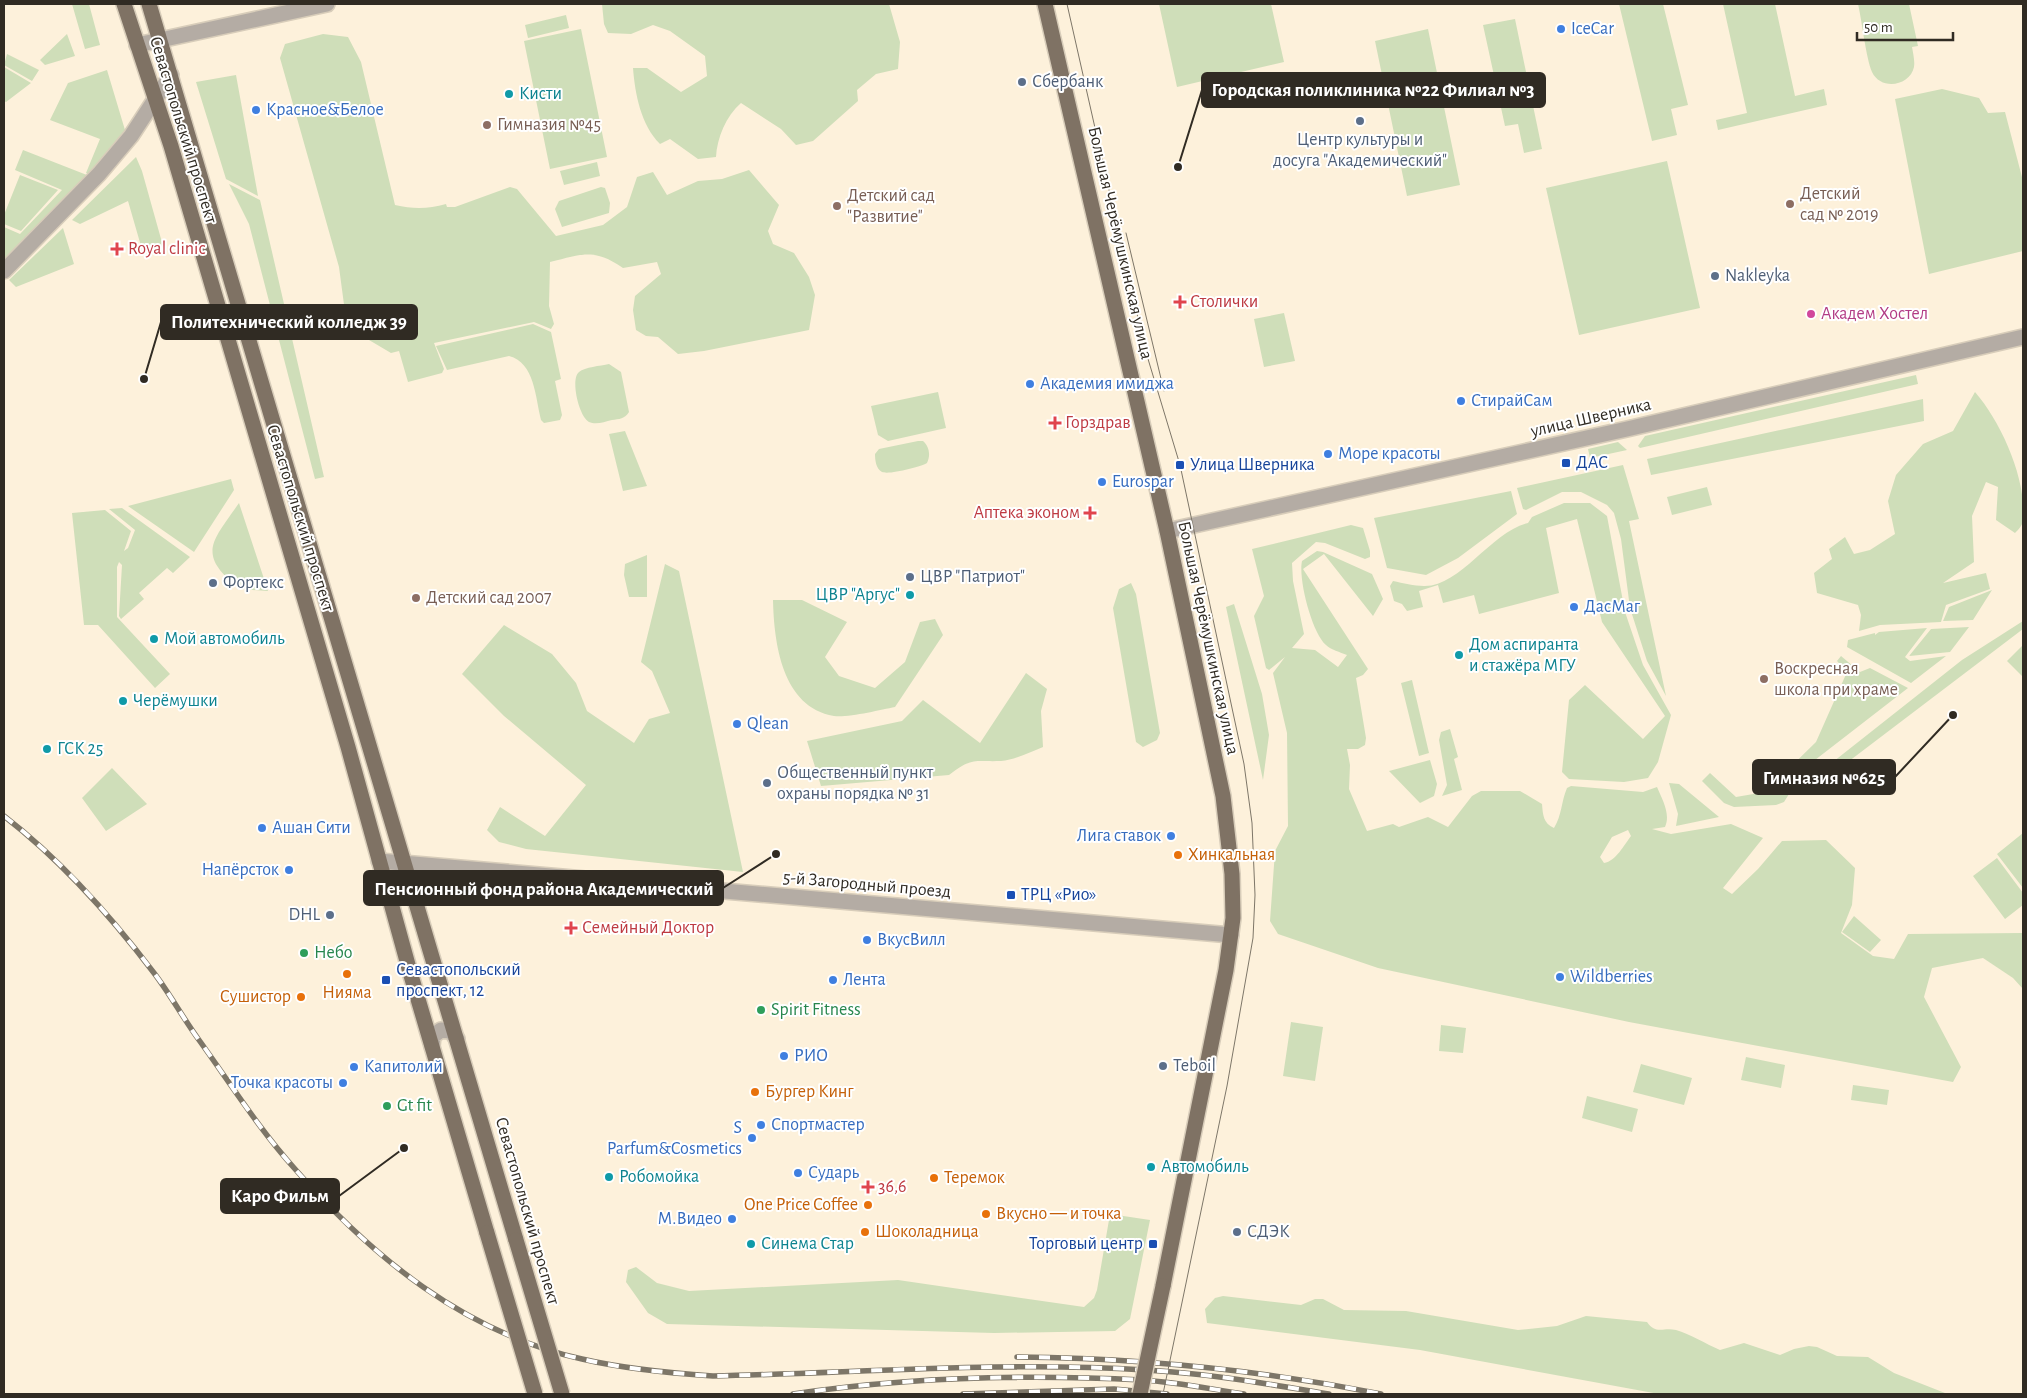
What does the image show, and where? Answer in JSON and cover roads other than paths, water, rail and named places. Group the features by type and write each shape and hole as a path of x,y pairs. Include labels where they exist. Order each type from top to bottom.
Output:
{"main road":[{"name":"Севастопольский проспект","path":"124,4 156,99 348,747 432,1046 535,1394"},
{"name":"Севастопольский проспект","path":"149,4 172,75 562,1394"},
{"name":"Большая Черёмушкинская улица","path":"1045,4 1167,531 1223,796 1232,874 1231,935 1218,1012 1140,1394"}],"street":[{"path":"137,45 327,4"},
{"path":"4,271 99,174 131,136 172,75"},
{"name":"улица Шверника","path":"1167,531 1627,429 2023,337"},
{"name":"5-й Загородный проезд","path":"379,861 981,915 1231,935"},
{"path":"432,1046 433,1036 441,1030 451,1031 458,1038"}],"tram line":[{"path":"1067,4 1145,349 1180,465 1244,764 1252,823 1255,895 1253,938 1227,1086 1163,1394"},
{"path":"1126,233 1164,391"}],"railway":[{"path":"4,816 46,851 120,930 160,981 193,1032 257,1122 282,1154 325,1201 389,1261 460,1311 499,1331 539,1347 582,1359 631,1368 697,1375 767,1375 983,1367 1091,1368 1145,1370 1237,1379 1329,1394"},
{"path":"1017,1357 1109,1360 1200,1367 1291,1378 1381,1394"},
{"path":"793,1394 880,1384 1010,1377 1155,1381 1244,1394"},
{"path":"963,1394 1114,1389 1167,1394"}],"place":[{"name":"IceCar","path":"1561,29"},
{"name":"Сбербанк","path":"1022,82"},
{"name":"Кисти","path":"509,94"},
{"name":"Красное&Белое","path":"256,110"},
{"name":"Центр культуры и досуга \"Академический\"","path":"1360,121"},
{"name":"Гимназия №45","path":"487,125"},
{"name":"Городская поликлиника №22 Филиал №3","path":"1178,167"},
{"name":"Детский сад № 2019","path":"1790,204"},
{"name":"Детский сад \"Развитие\"","path":"837,206"},
{"name":"Royal clinic","path":"117,249"},
{"name":"Nakleyka","path":"1715,276"},
{"name":"Столички","path":"1180,302"},
{"name":"Академ Хостел","path":"1811,314"},
{"name":"Политехнический колледж 39","path":"144,379"},
{"name":"Академия имиджа","path":"1030,384"},
{"name":"СтирайСам","path":"1461,401"},
{"name":"Горздрав","path":"1055,423"},
{"name":"Море красоты","path":"1328,454"},
{"name":"ДАС","path":"1566,463"},
{"name":"Улица Шверника","path":"1180,465"},
{"name":"Eurospar","path":"1102,482"},
{"name":"Аптека эконом","path":"1090,513"},
{"name":"ЦВР \"Патриот\"","path":"910,577"},
{"name":"Фортекс","path":"213,583"},
{"name":"ЦВР \"Аргус\"","path":"910,595"},
{"name":"Детский сад 2007","path":"416,598"},
{"name":"ДасМаг","path":"1574,607"},
{"name":"Мой автомобиль","path":"154,639"},
{"name":"Дом аспиранта и стажёра МГУ","path":"1459,655"},
{"name":"Воскресная школа при храме","path":"1764,679"},
{"name":"Черёмушки","path":"123,701"},
{"name":"Гимназия №625","path":"1953,715"},
{"name":"Qlean","path":"737,724"},
{"name":"ГСК 25","path":"47,749"},
{"name":"Общественный пункт охраны порядка № 31","path":"767,783"},
{"name":"Ашан Сити","path":"262,828"},
{"name":"Лига ставок","path":"1171,836"},
{"name":"Пенсионный фонд района Академический","path":"776,854"},
{"name":"Хинкальная","path":"1178,855"},
{"name":"Напёрсток","path":"289,870"},
{"name":"ТРЦ «Рио»","path":"1011,895"},
{"name":"DHL","path":"330,915"},
{"name":"Семейный Доктор","path":"571,928"},
{"name":"ВкусВилл","path":"867,940"},
{"name":"Небо","path":"304,953"},
{"name":"Нияма","path":"347,974"},
{"name":"Wildberries","path":"1560,977"},
{"name":"Севастопольский проспект, 12","path":"386,980"},
{"name":"Лента","path":"833,980"},
{"name":"Сушистор","path":"301,997"},
{"name":"Spirit Fitness","path":"761,1010"},
{"name":"РИО","path":"784,1056"},
{"name":"Teboil","path":"1163,1066"},
{"name":"Капитолий","path":"354,1067"},
{"name":"Точка красоты","path":"343,1083"},
{"name":"Бургер Кинг","path":"755,1092"},
{"name":"Gt fit","path":"387,1106"},
{"name":"Спортмастер","path":"761,1125"},
{"name":"S Parfum&Cosmetics","path":"752,1138"},
{"name":"Каро Фильм","path":"404,1148"},
{"name":"Автомобиль","path":"1151,1167"},
{"name":"Сударь","path":"798,1173"},
{"name":"Робомойка","path":"609,1177"},
{"name":"Теремок","path":"934,1178"},
{"name":"36,6","path":"868,1187"},
{"name":"One Price Coffee","path":"868,1205"},
{"name":"Вкусно — и точка","path":"986,1214"},
{"name":"М.Видео","path":"732,1219"},
{"name":"Шоколадница","path":"865,1232"},
{"name":"СДЭК","path":"1237,1232"},
{"name":"Синема Стар","path":"751,1244"},
{"name":"Торговый центр","path":"1153,1244"}]}
